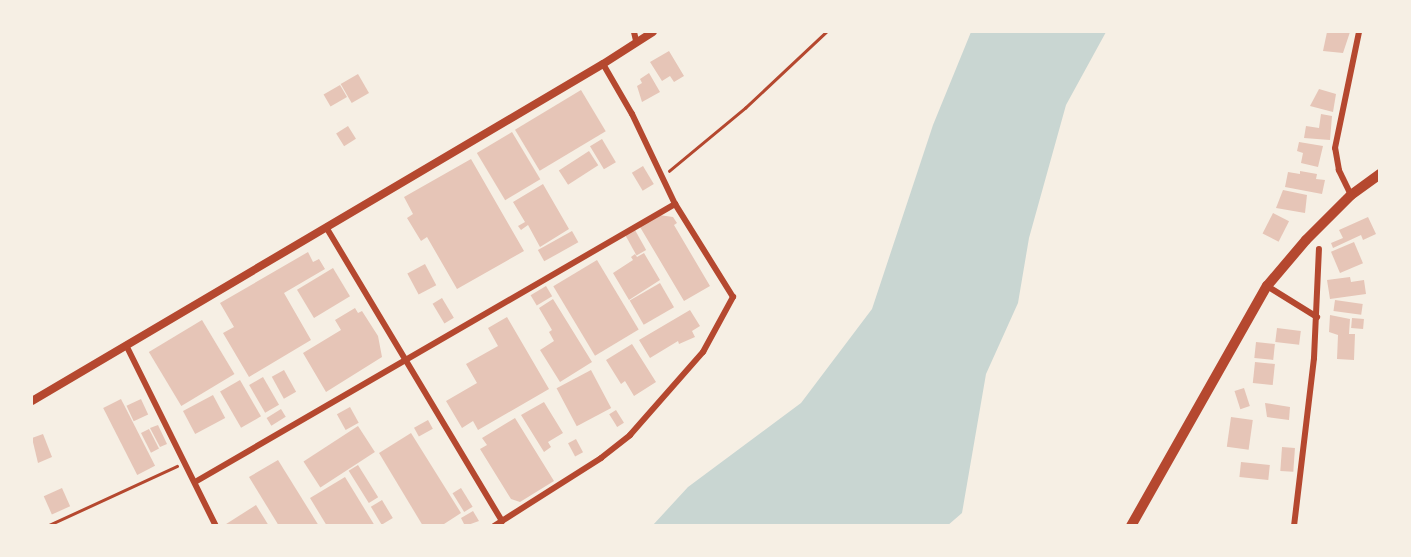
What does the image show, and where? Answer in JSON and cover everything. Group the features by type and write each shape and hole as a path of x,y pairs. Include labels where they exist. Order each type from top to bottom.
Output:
{"highway":[{"path":"1131,526 1267,286 1306,240 1351,195 1380,174"}],"main road":[{"path":"32,401 653,32"}],"street":[{"path":"634,32 636,41"},
{"path":"1351,195 1339,170 1335,148 1359,32"},
{"path":"494,526 601,458 630,435 703,352 733,298 675,204 632,114 603,64"},
{"path":"195,482 675,204"},
{"path":"326,227 502,521"},
{"path":"1294,526 1317,317 1319,249"},
{"path":"1267,286 1317,317"},
{"path":"126,345 216,526"}],"path":[{"path":"662,177 745,108 825,32"},
{"path":"47,526 185,463"}],"shaded area":[{"path":"971,32 1106,32 1066,105 1029,238 1018,303 986,374 962,513 947,526 653,525 688,487 801,403 872,309 933,125"}],"building":[{"path":"1327,32 1350,32 1343,53 1323,51"},
{"path":"669,51 684,76 674,82 670,76 662,81 650,62"},
{"path":"649,73 660,92 642,102 637,86 642,83 640,79"},
{"path":"358,74 369,93 352,103 341,84"},
{"path":"340,85 347,97 331,107 324,94"},
{"path":"1319,89 1336,94 1333,112 1310,106"},
{"path":"581,90 606,131 540,171 515,130"},
{"path":"1321,114 1332,116 1330,140 1304,138 1306,126 1319,128"},
{"path":"348,126 356,139 344,146 336,133"},
{"path":"512,132 540,179 505,200 477,153"},
{"path":"602,139 616,162 604,169 590,146"},
{"path":"1299,142 1323,146 1318,167 1301,163 1303,153 1297,151"},
{"path":"589,151 598,165 568,185 559,171"},
{"path":"471,159 524,251 457,289 427,237 421,241 407,218 413,214 404,197"},
{"path":"643,166 654,184 643,191 632,173"},
{"path":"1300,171 1317,174 1316,179 1325,180 1322,194 1285,187 1288,172 1300,174"},
{"path":"543,184 569,229 540,247 528,225 521,230 518,226 525,222 513,202"},
{"path":"1283,190 1307,195 1305,213 1276,208"},
{"path":"1273,213 1289,221 1279,242 1263,233"},
{"path":"659,215 673,217 677,223 674,225 710,286 684,301 640,227"},
{"path":"1368,217 1376,234 1363,240 1361,235 1333,248 1331,243 1343,238 1339,230"},
{"path":"635,230 646,250 637,255 625,235"},
{"path":"572,231 578,242 544,261 538,250"},
{"path":"1354,242 1363,263 1340,273 1331,252"},
{"path":"308,252 313,262 319,259 325,269 284,293 311,340 249,377 223,333 234,327 220,303"},
{"path":"644,253 660,280 629,300 613,273 633,260 631,257 635,254 637,257"},
{"path":"597,260 639,329 595,356 553,286"},
{"path":"425,264 436,285 419,295 407,273"},
{"path":"333,268 350,296 314,318 297,290"},
{"path":"1350,277 1351,282 1364,280 1366,294 1330,299 1327,280"},
{"path":"660,283 674,307 644,325 630,300"},
{"path":"546,286 552,296 537,306 531,295"},
{"path":"442,298 454,318 444,323 433,304"},
{"path":"553,299 592,362 560,382 540,350 554,341 549,332 552,330 539,308"},
{"path":"1335,300 1363,304 1361,315 1333,311"},
{"path":"355,308 358,313 362,311 378,336 382,357 326,392 303,353 341,330 335,320"},
{"path":"690,310 700,326 692,331 695,337 679,344 678,341 650,358 639,340"},
{"path":"1330,315 1350,319 1349,334 1355,334 1354,360 1337,359 1338,335 1329,332"},
{"path":"507,317 549,389 478,430 473,421 462,428 446,401 477,383 466,364 498,346 488,328"},
{"path":"1352,318 1364,319 1363,329 1351,328"},
{"path":"202,320 234,374 181,406 149,352"},
{"path":"1277,328 1301,331 1299,345 1275,342"},
{"path":"1256,342 1275,344 1273,360 1254,358"},
{"path":"632,344 656,382 634,396 625,381 621,384 606,360"},
{"path":"1255,362 1275,364 1273,385 1253,383"},
{"path":"284,370 296,392 284,399 272,377"},
{"path":"591,370 611,408 577,426 557,388"},
{"path":"263,377 279,405 265,413 249,385"},
{"path":"240,380 261,416 241,428 220,392"},
{"path":"1244,388 1250,406 1240,409 1234,391"},
{"path":"213,395 225,418 195,434 183,411"},
{"path":"121,399 155,466 137,475 103,408"},
{"path":"141,399 148,414 134,421 126,406"},
{"path":"544,402 563,433 548,442 551,447 544,452 521,415"},
{"path":"1265,403 1290,407 1289,420 1267,417"},
{"path":"350,407 359,423 346,430 337,414"},
{"path":"281,409 286,417 271,426 267,418"},
{"path":"616,410 624,423 617,427 609,414"},
{"path":"1231,417 1253,420 1249,450 1227,447"},
{"path":"515,418 554,481 520,502 511,499 480,449 487,445 482,438"},
{"path":"428,420 433,429 419,437 414,428"},
{"path":"158,425 167,444 160,447 150,428"},
{"path":"358,426 375,452 320,487 303,461"},
{"path":"149,429 159,449 151,453 141,433"},
{"path":"411,433 461,513 441,526 423,526 379,453"},
{"path":"43,434 52,457 38,463 32,438"},
{"path":"576,439 583,452 575,456 568,443"},
{"path":"1282,447 1295,448 1293,472 1280,471"},
{"path":"278,460 319,526 279,526 249,477"},
{"path":"1241,462 1270,465 1268,480 1239,477"},
{"path":"358,465 378,497 369,503 349,471"},
{"path":"345,477 375,526 327,526 310,498"},
{"path":"62,488 70,506 52,514 44,496"},
{"path":"461,488 473,507 464,512 453,493"},
{"path":"382,500 393,518 382,525 371,507"},
{"path":"256,505 269,526 223,526"},
{"path":"473,511 479,521 465,526 461,518"}]}
